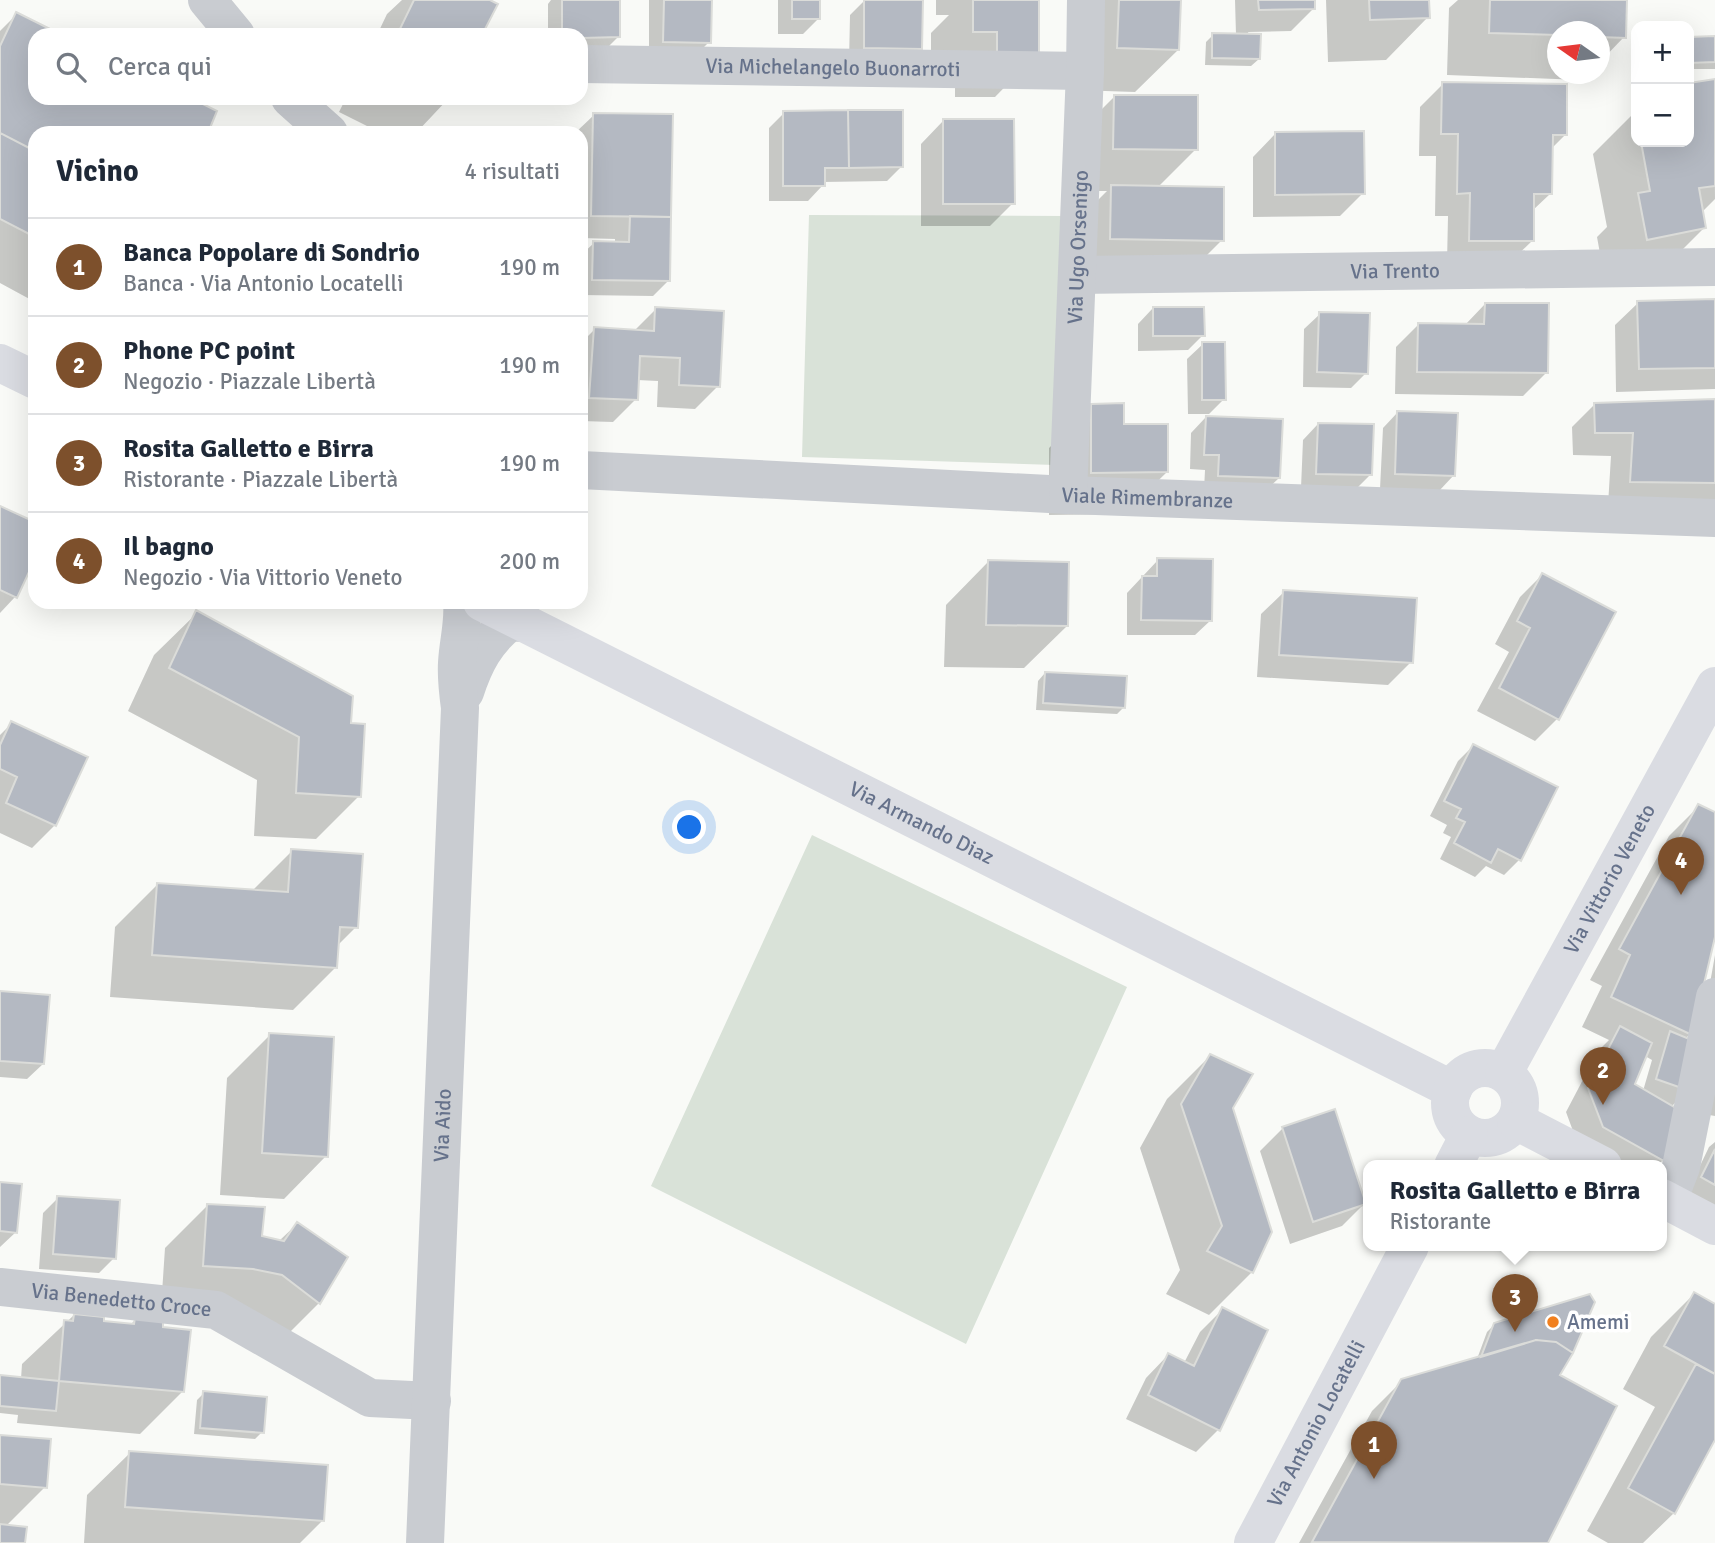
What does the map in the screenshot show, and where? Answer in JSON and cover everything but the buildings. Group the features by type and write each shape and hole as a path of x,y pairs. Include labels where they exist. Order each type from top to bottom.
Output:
{"main road":[{"path":"0,363 28,377"},
{"name":"Via Armando Diaz","path":"519,612 1453,1090"},
{"name":"Via Vittorio Veneto","path":"1504,1072 1715,686"},
{"path":"1476,1068 1504,1072 1514,1082 1520,1094 1516,1121 1496,1137 1482,1138 1461,1150 1458,1126 1451,1113 1450,1099 1453,1090 1463,1075 1476,1068"},
{"path":"1516,1121 1591,1160"},
{"path":"1667,1200 1715,1226"},
{"name":"Via Antonio Locatelli","path":"1253,1543 1407,1251"}],"street":[{"path":"207,0 230,28"},
{"name":"Via Ugo Orsenigo","path":"1068,495 1086,0"},
{"name":"Via Michelangelo Buonarroti","path":"588,64 1085,71"},
{"path":"298,105 321,126"},
{"name":"Via Trento","path":"1077,275 1715,267"},
{"name":"Viale Rimembranze","path":"588,470 1068,495 1715,518"},
{"name":"Via Aido","path":"425,1543 460,708 456,682 463,609"},
{"name":"Via Aido","path":"460,708 472,669 489,640 519,612"},
{"path":"1667,1195 1681,1167 1715,997"},
{"name":"Via Benedetto Croce","path":"0,1287 216,1310 370,1398 432,1401"}],"shaded area":[{"path":"809,215 1065,216 1055,465 802,457"},
{"path":"812,835 1127,987 966,1344 651,1186"}],"place":[{"name":"Il bagno","path":"1681,895"},
{"name":"Phone PC point","path":"1603,1105"},
{"name":"Amemi","path":"1553,1322"},
{"name":"Rosita Galletto e Birra","path":"1515,1332"},
{"name":"Banca Popolare di Sondrio","path":"1374,1479"}]}
